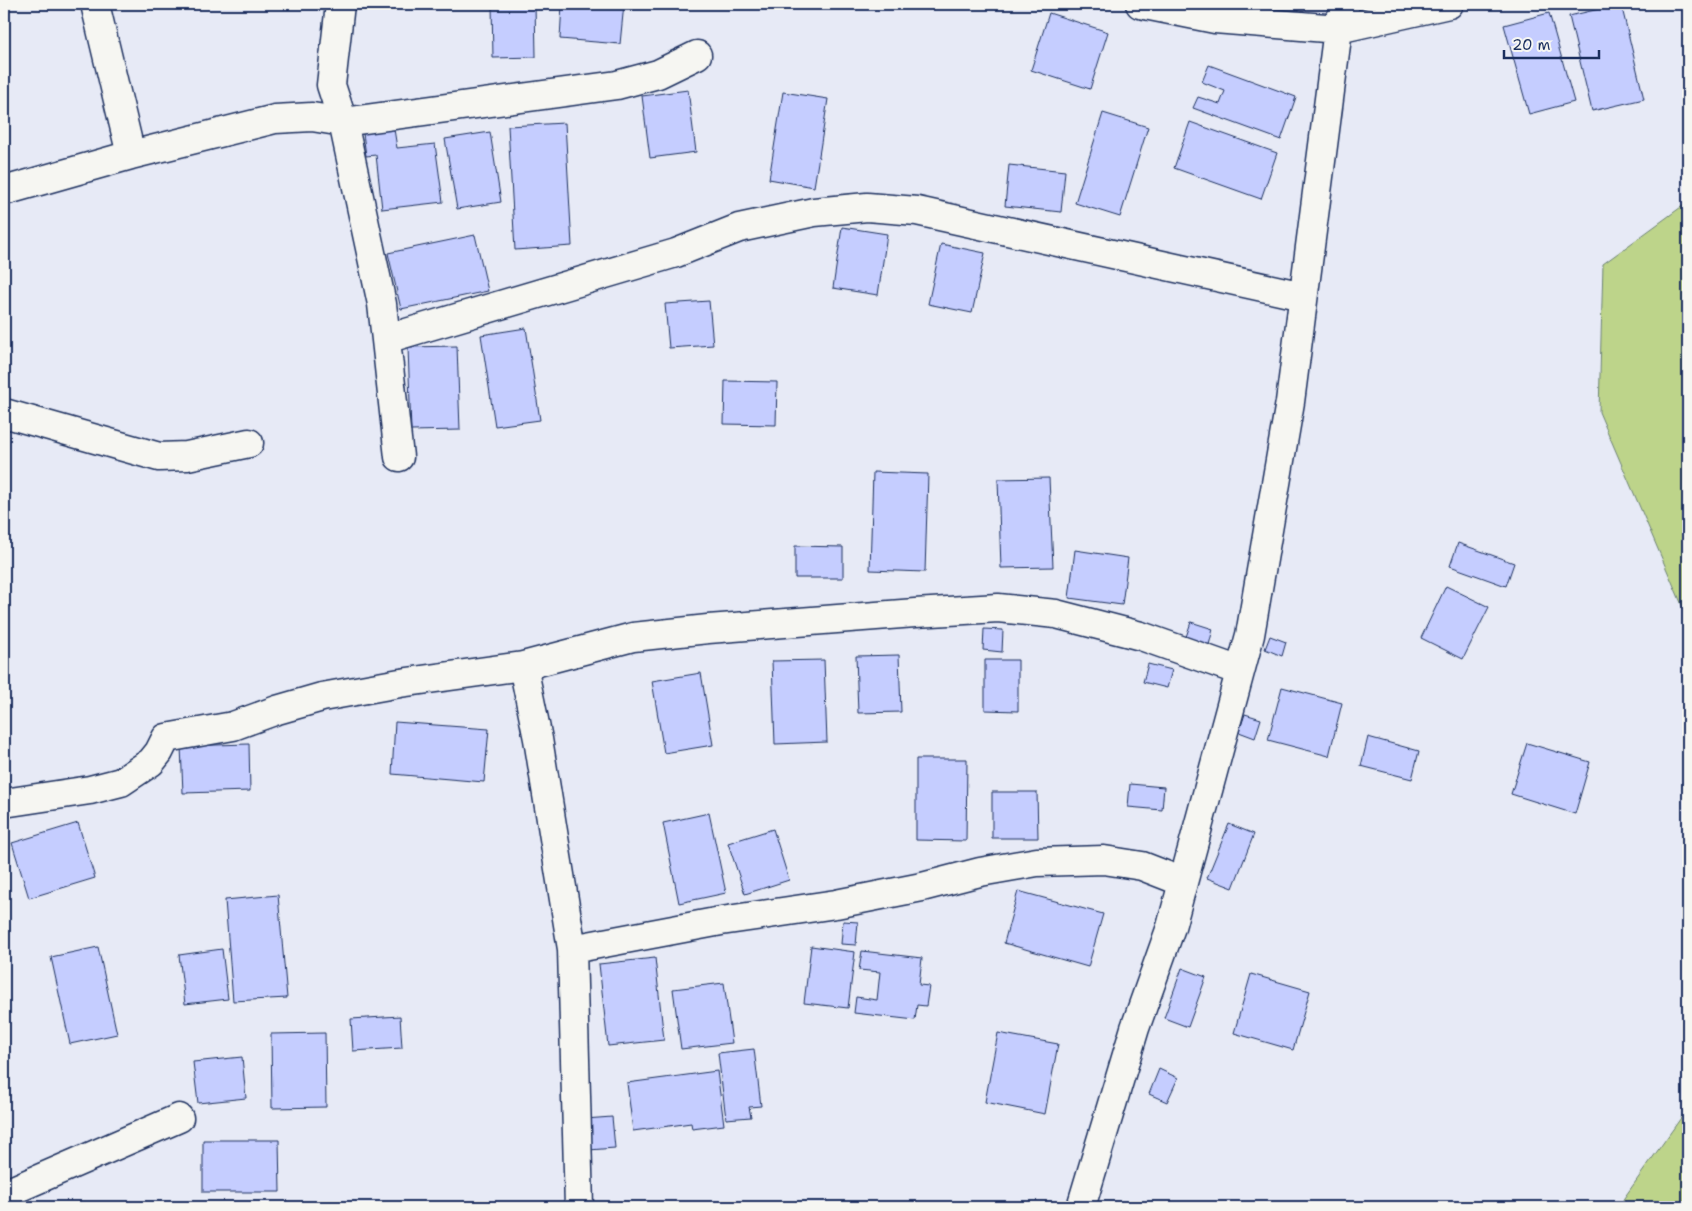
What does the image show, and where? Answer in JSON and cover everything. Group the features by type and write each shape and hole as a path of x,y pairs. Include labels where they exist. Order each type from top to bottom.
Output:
{"street":[{"path":"95,4 131,155"},
{"path":"340,4 331,85 343,122 382,304 399,457"},
{"path":"1140,4 1215,19 1341,16 1449,4"},
{"path":"1081,1207 1135,1028 1171,927 1250,635 1286,421 1341,16"},
{"path":"4,191 131,155 275,119 312,117 343,122 617,85 658,74 697,55"},
{"path":"386,339 676,253 739,228 814,212 867,207 917,211 1304,296"},
{"path":"4,414 159,457 187,456 249,443"},
{"path":"4,803 90,790 121,782 151,762 160,752 166,738 233,726 277,710 322,697 400,683 523,666 633,637 708,629 998,608 1056,614 1141,636 1240,671"},
{"path":"523,666 538,739 572,949 579,1207"},
{"path":"572,949 721,921 836,904 922,887 980,872 1037,862 1104,860 1142,866 1184,882"},
{"path":"4,1194 179,1118"}],"green space":[{"path":"1688,202 1688,619 1599,412 1603,264"},
{"path":"1688,1108 1688,1207 1620,1207 1624,1198"}],"building":[{"path":"492,4 535,4 536,57 493,58"},
{"path":"562,4 624,4 620,44 560,39"},
{"path":"1621,4 1644,99 1592,111 1569,16"},
{"path":"1049,13 1108,32 1090,89 1031,70"},
{"path":"1549,13 1574,102 1529,114 1504,25"},
{"path":"1209,65 1296,97 1281,140 1193,108 1198,97 1220,104 1225,91 1202,82"},
{"path":"688,90 696,152 650,158 642,96"},
{"path":"783,92 828,99 814,187 769,179"},
{"path":"1103,113 1148,127 1120,217 1075,203"},
{"path":"1190,122 1277,153 1261,199 1174,168"},
{"path":"565,123 572,246 515,250 508,126"},
{"path":"394,129 397,148 435,144 443,202 382,209 376,155 366,156 363,133"},
{"path":"490,132 501,202 457,209 445,139"},
{"path":"1009,165 1065,171 1061,212 1005,206"},
{"path":"842,227 887,234 878,295 833,288"},
{"path":"475,235 488,291 401,309 388,253"},
{"path":"941,244 985,253 972,313 928,304"},
{"path":"709,301 713,345 669,348 665,304"},
{"path":"526,328 540,420 495,426 481,335"},
{"path":"457,346 460,430 411,431 408,347"},
{"path":"725,381 777,382 776,425 724,424"},
{"path":"873,472 928,474 925,572 870,570"},
{"path":"1049,478 1053,567 1001,568 998,479"},
{"path":"1458,543 1514,563 1506,586 1450,566"},
{"path":"795,546 843,547 843,578 795,578"},
{"path":"1075,550 1128,558 1122,605 1069,598"},
{"path":"1446,586 1489,607 1463,659 1421,638"},
{"path":"1191,622 1213,629 1209,645 1186,637"},
{"path":"984,629 1003,630 1002,652 983,650"},
{"path":"1270,636 1286,642 1282,656 1265,649"},
{"path":"899,655 901,712 858,713 856,656"},
{"path":"824,660 827,742 775,744 772,661"},
{"path":"985,660 1018,660 1018,711 985,710"},
{"path":"1148,664 1172,670 1167,688 1143,682"},
{"path":"701,673 713,745 664,753 652,681"},
{"path":"1282,687 1342,703 1329,756 1268,740"},
{"path":"1245,714 1261,719 1255,738 1239,732"},
{"path":"395,722 489,729 484,782 392,774"},
{"path":"1368,737 1419,751 1412,779 1361,766"},
{"path":"1527,743 1590,762 1575,814 1511,794"},
{"path":"249,744 250,791 183,793 181,746"},
{"path":"916,759 967,759 966,841 916,840"},
{"path":"1130,784 1164,787 1162,810 1128,807"},
{"path":"992,792 1037,792 1038,838 992,838"},
{"path":"709,813 726,893 679,903 663,823"},
{"path":"78,823 95,878 29,898 12,843"},
{"path":"1229,824 1254,834 1233,888 1207,878"},
{"path":"773,829 789,880 745,894 728,843"},
{"path":"1018,891 1103,914 1088,967 1004,943"},
{"path":"278,895 287,998 233,1001 225,900"},
{"path":"843,921 858,922 856,945 841,944"},
{"path":"811,946 855,952 848,1008 804,1003"},
{"path":"98,947 117,1034 70,1044 51,957"},
{"path":"222,949 228,999 185,1004 179,955"},
{"path":"862,951 922,958 919,985 929,986 926,1006 917,1005 915,1020 854,1013 856,997 877,1000 880,972 859,970"},
{"path":"655,958 664,1040 608,1046 599,964"},
{"path":"1182,968 1206,977 1188,1027 1164,1018"},
{"path":"1251,974 1310,991 1293,1050 1234,1033"},
{"path":"724,983 732,1043 681,1049 673,989"},
{"path":"400,1016 402,1048 353,1051 351,1019"},
{"path":"325,1033 326,1107 272,1108 271,1034"},
{"path":"998,1033 1058,1044 1045,1114 985,1102"},
{"path":"754,1049 761,1106 749,1107 751,1117 726,1119 718,1053"},
{"path":"242,1057 246,1098 198,1103 193,1062"},
{"path":"1159,1069 1178,1078 1167,1102 1149,1094"},
{"path":"717,1071 724,1125 692,1129 691,1123 633,1131 627,1083"},
{"path":"612,1117 615,1148 589,1150 585,1119"},
{"path":"203,1140 279,1140 280,1192 203,1192"}]}
